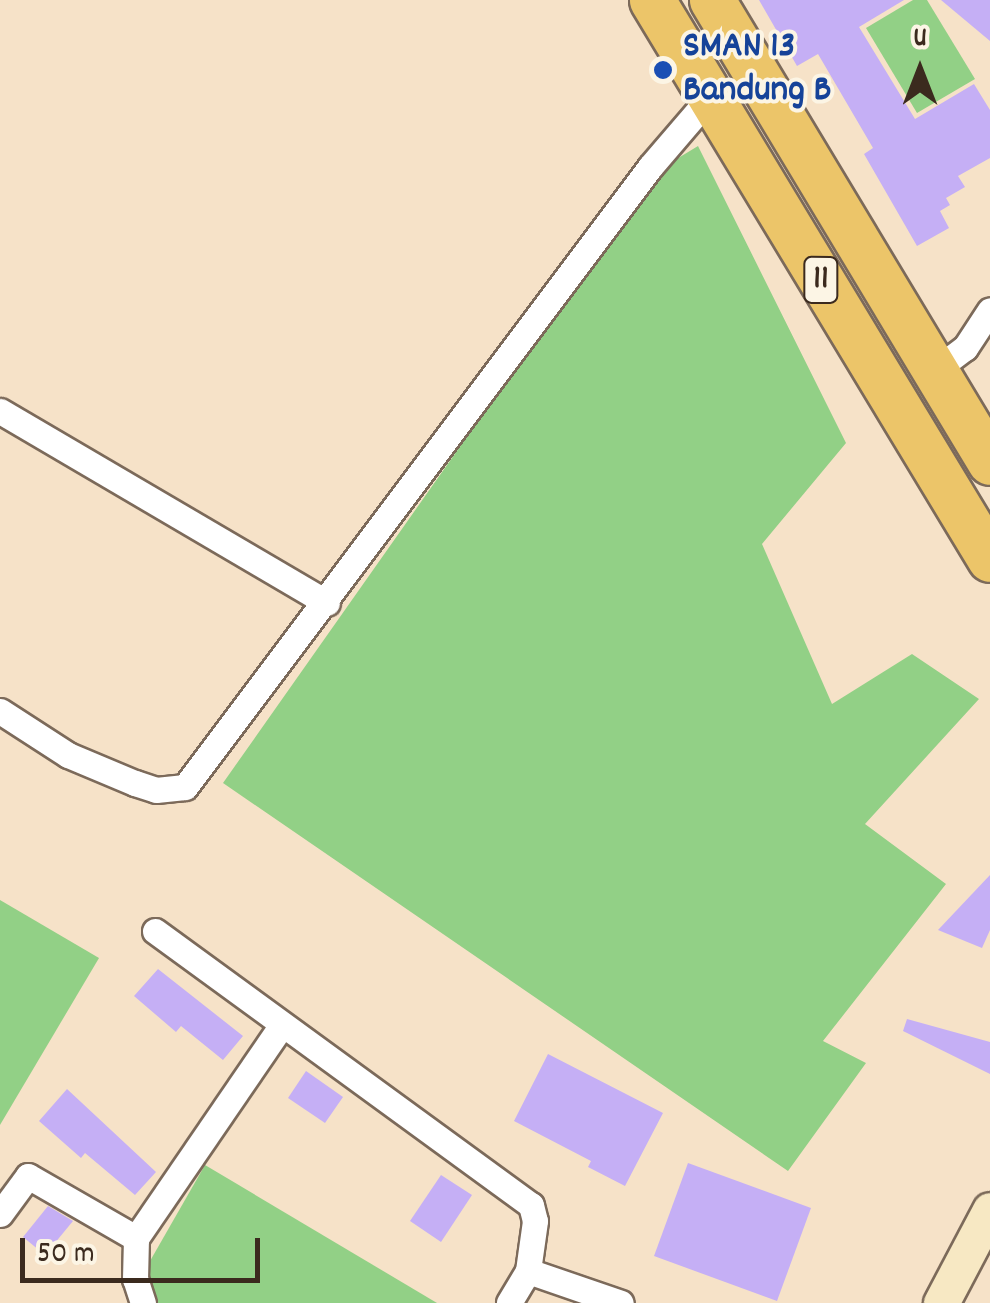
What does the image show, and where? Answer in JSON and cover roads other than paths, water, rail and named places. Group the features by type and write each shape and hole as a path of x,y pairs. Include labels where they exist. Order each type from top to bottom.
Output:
{"highway":[{"name":"11","path":"652,0 990,559"},
{"name":"11","path":"712,0 990,462"}],"main road":[{"path":"941,1303 990,1210"}],"street":[{"path":"0,711 68,755 135,783 156,790 185,787 327,603 592,242 710,97"},
{"path":"934,371 965,348 990,310"},
{"path":"0,412 327,603"},
{"path":"155,931 531,1205 534,1222 528,1271 509,1303"},
{"path":"144,1303 135,1279 136,1238 282,1026"},
{"path":"0,1214 28,1176 136,1238"},
{"path":"528,1271 621,1303"}],"place":[{"name":"SMAN 13 Bandung B","path":"663,70"}]}
